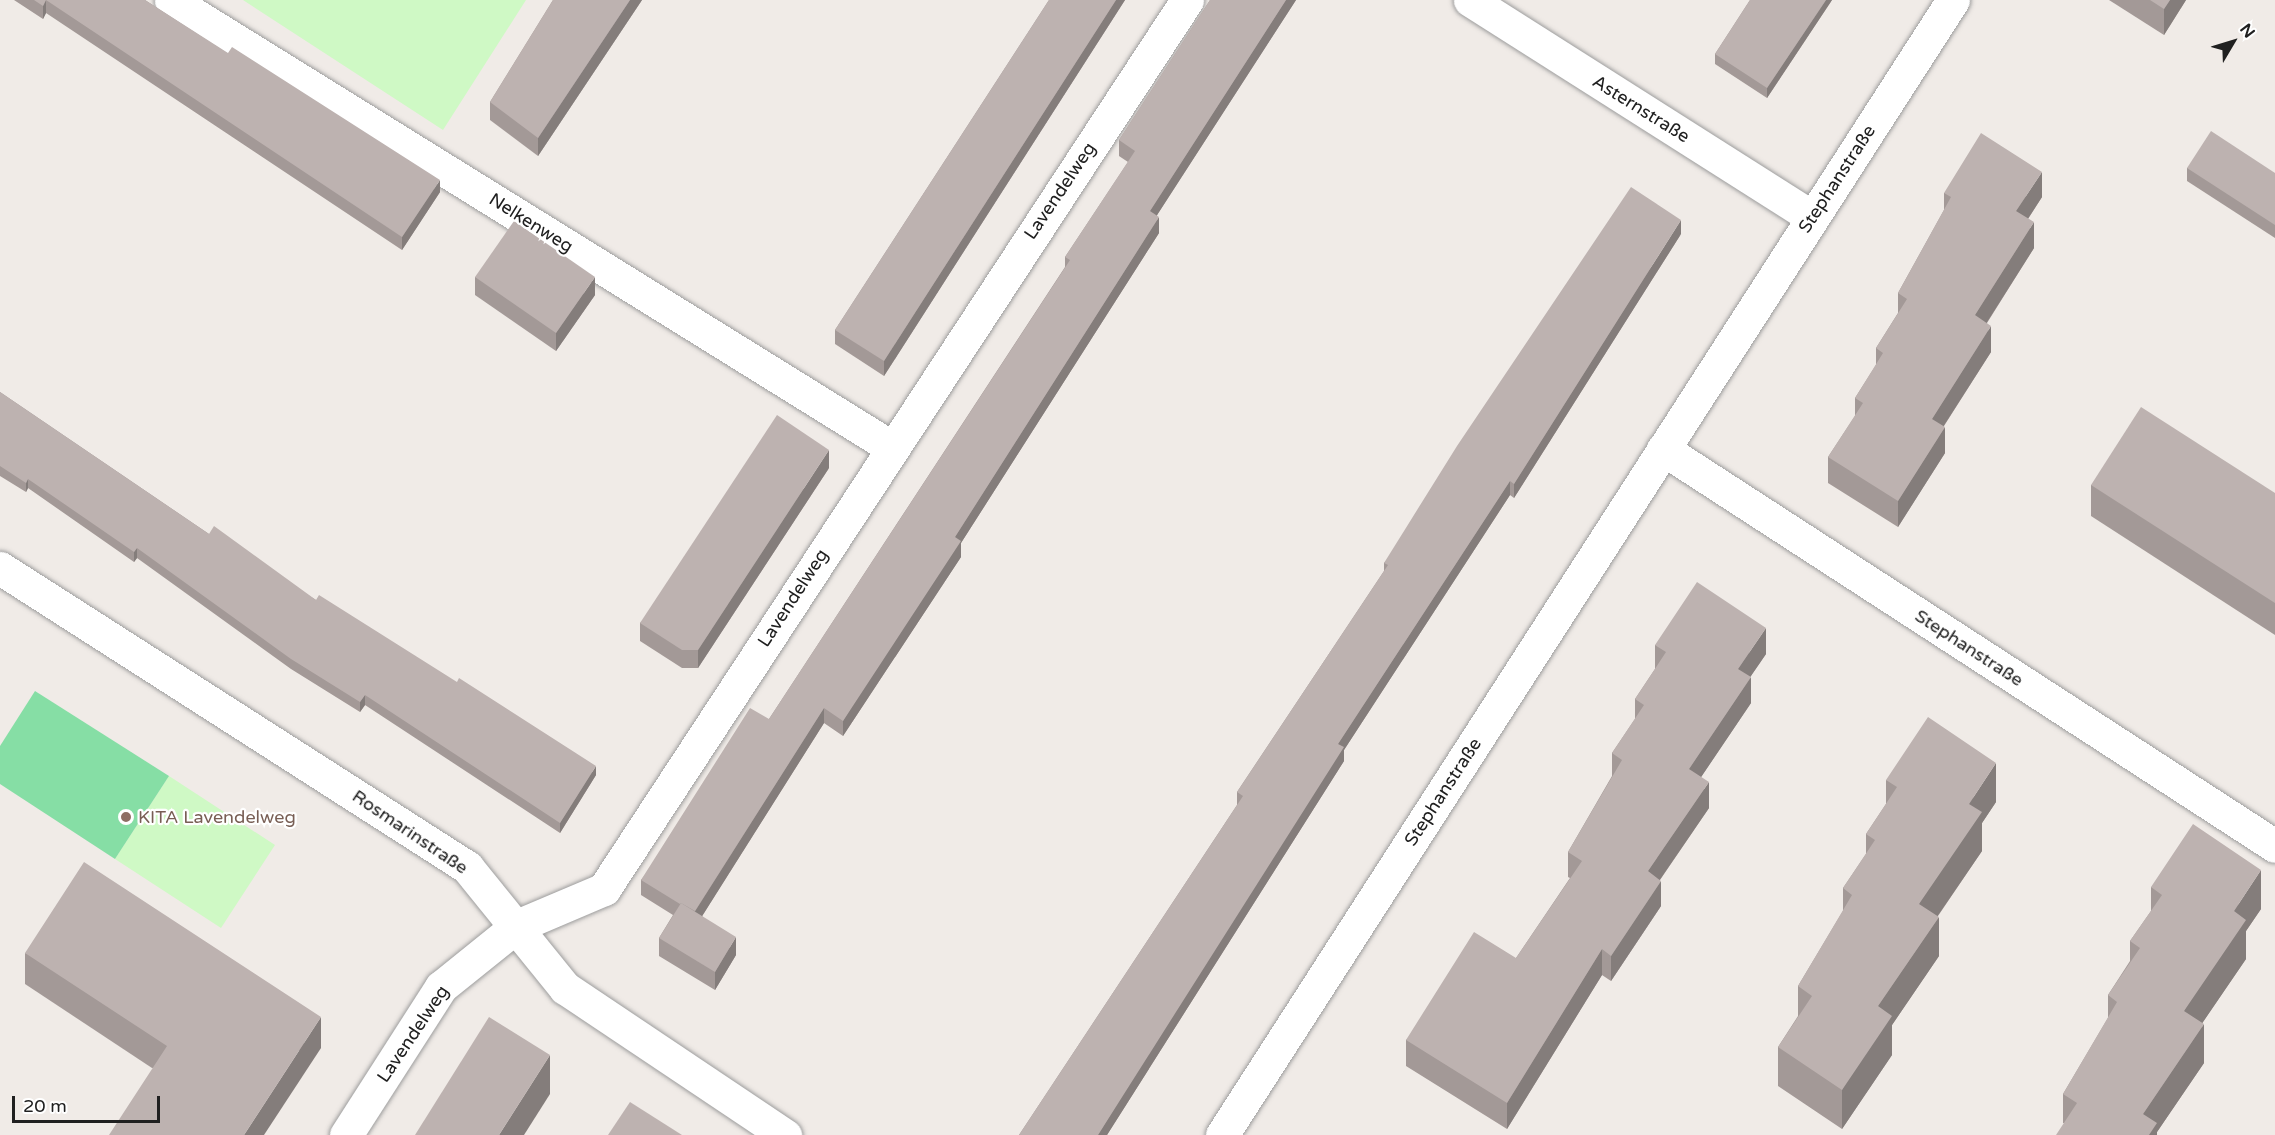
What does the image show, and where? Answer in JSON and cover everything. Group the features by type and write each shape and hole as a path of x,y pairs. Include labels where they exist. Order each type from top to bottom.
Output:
{"street":[{"name":"Nelkenweg","path":"171,0 891,447"},
{"name":"Lavendelweg","path":"346,1135 441,987 517,926 604,890 891,447 1187,0"},
{"name":"Asternstraße","path":"1470,0 1812,217"},
{"name":"Stephanstraße","path":"1222,1135 1953,0"},
{"name":"Stephanstraße","path":"1663,449 2275,846"},
{"name":"Rosmarinstraße","path":"0,568 467,867 565,988 785,1135"}],"green space":[{"path":"243,0 526,0 443,130"},
{"path":"35,691 169,776 115,859 0,784 0,746"},
{"path":"169,776 275,845 221,928 115,859"}],"building":[{"path":"34,0 46,0 43,6"},
{"path":"46,0 145,0 228,53 232,47 440,180 402,237"},
{"path":"553,0 630,0 538,138 490,102"},
{"path":"1049,0 1116,0 884,361 835,330"},
{"path":"1210,0 1286,0 1150,211 1159,217 955,537 961,541 843,721 824,708 695,911 641,880 750,708 769,719 1070,260 1065,257 1135,151 1119,140"},
{"path":"1750,0 1826,0 1767,88 1715,54"},
{"path":"2150,0 2170,0 2164,9"},
{"path":"2211,131 2275,173 2275,225 2187,168"},
{"path":"1981,133 2042,172 2016,211 2034,222 1975,315 1991,326 1932,419 1945,427 1898,501 1828,457 1863,403 1855,398 1883,353 1876,348 1907,299 1898,293 1951,197 1944,193"},
{"path":"1631,187 1681,220 1514,484 1510,481 1338,744 1344,747 1098,1135 1019,1135 1243,796 1237,792 1388,565 1384,563 1457,446"},
{"path":"514,221 595,277 556,333 475,277"},
{"path":"0,392 209,534 214,526 316,600 319,595 457,682 459,678 596,766 560,823 365,695 360,702 291,659 137,548 134,552 28,479 26,483 0,466"},
{"path":"2141,407 2275,493 2275,603 2091,485"},
{"path":"777,415 829,450 698,650 682,650 640,623"},
{"path":"1697,582 1766,628 1738,669 1751,677 1689,769 1709,782 1648,871 1661,881 1611,956 1602,949 1507,1103 1406,1040 1474,932 1516,958 1582,861 1568,852 1622,760 1612,753 1644,705 1635,699 1666,652 1655,645"},
{"path":"1928,717 1996,763 1969,804 1982,812 1919,904 1939,917 1878,1006 1892,1016 1842,1090 1778,1047 1812,996 1798,986 1852,895 1843,888 1875,840 1866,834 1897,787 1886,780"},
{"path":"2193,824 2261,870 2234,911 2246,920 2184,1011 2204,1024 2143,1114 2157,1123 2149,1135 2056,1135 2077,1103 2063,1094 2117,1002 2108,995 2140,948 2130,941 2162,895 2151,887"},
{"path":"84,862 321,1017 244,1135 109,1135 167,1046 25,953"},
{"path":"681,903 736,937 715,972 659,938"},
{"path":"489,1017 550,1055 499,1135 415,1135"},
{"path":"630,1102 682,1135 608,1135"}],"place":[{"name":"KITA Lavendelweg","path":"126,817"}]}
